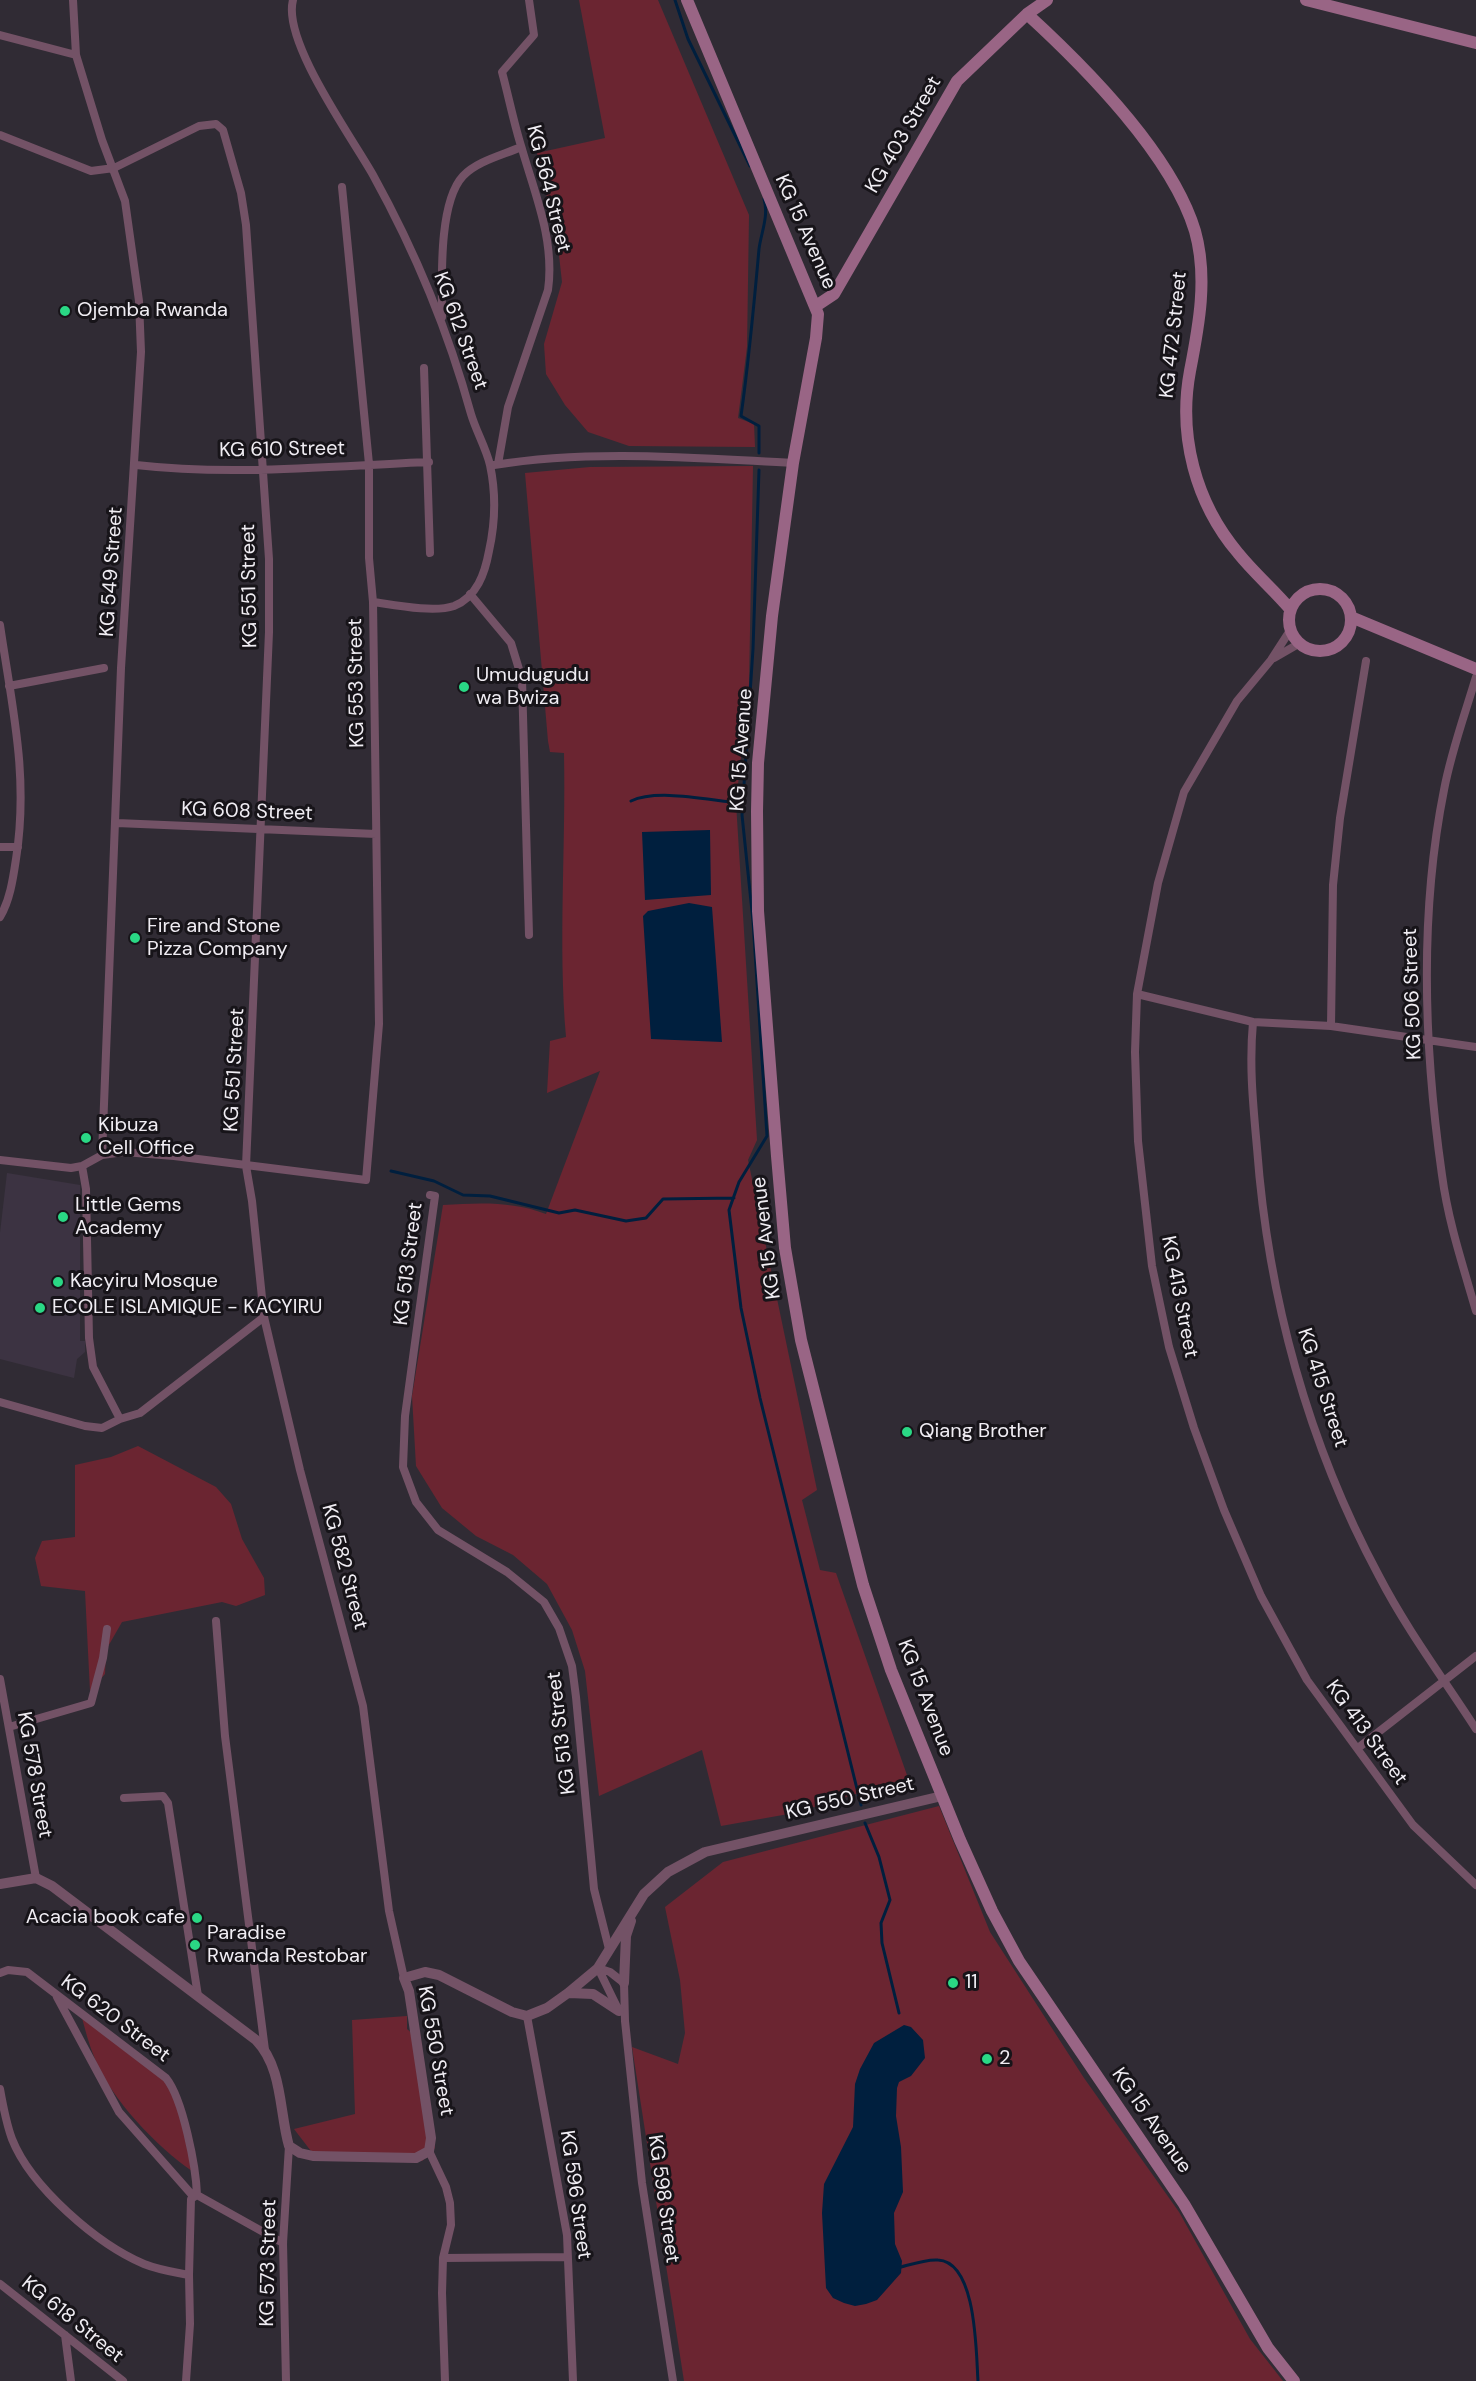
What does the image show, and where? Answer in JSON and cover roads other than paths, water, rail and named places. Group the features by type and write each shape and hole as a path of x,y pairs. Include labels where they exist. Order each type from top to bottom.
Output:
{"main road":[{"name":"KG 15 Avenue","path":"687,0 772,210 816,306 816,338 793,463 767,663 757,811 758,911 785,1248 801,1340 863,1585 891,1670 942,1796 992,1911 1019,1961 1184,2204 1268,2348 1293,2381"},
{"name":"KG 403 Street","path":"816,306 834,294 957,81 1027,14 1047,0"},
{"path":"1306,0 1476,43"},
{"name":"KG 472 Street","path":"1027,14 1096,83 1137,132 1187,211 1198,245 1202,285 1196,340 1187,389 1187,441 1198,483 1217,520 1238,553 1290,609"},
{"path":"1270,587 1301,595"},
{"path":"1348,634 1351,617 1347,603 1335,592 1319,588 1301,595 1290,609 1291,629 1300,643 1314,650 1330,650 1348,634 1372,627"},
{"path":"1351,617 1476,669"}],"street":[{"name":"KG 549 Street","path":"73,0 76,55 102,140 125,201 139,301 141,352 136,465 121,668 117,823 102,1155"},
{"name":"KG 612 Street","path":"293,0 292,19 304,57 373,176 419,266 442,321 494,465 494,525 480,584 470,594"},
{"name":"KG 564 Street","path":"494,465 508,407 548,290 550,275 550,258 540,208 521,147 502,69 534,34 529,0"},
{"path":"0,35 76,55"},
{"name":"KG 551 Street","path":"114,168 199,126 216,124 224,130 241,193 246,225 269,559 269,632 262,829 246,1166"},
{"path":"0,135 91,171 114,168"},
{"path":"442,321 443,247 454,193 462,178 472,169 521,147"},
{"name":"KG 553 Street","path":"246,1166 366,1180 379,1024 373,602 369,558 369,464 342,187"},
{"path":"424,368 429,462 430,553"},
{"path":"494,465 571,458 709,459 793,463"},
{"name":"KG 610 Street","path":"136,465 161,468 262,469 429,462"},
{"path":"373,602 426,608 453,606 470,594 511,643 522,679 529,935"},
{"path":"0,625 20,740 22,776 18,847 12,884 0,917"},
{"name":"KG 413 Street","path":"1291,629 1271,660 1237,701 1184,792 1158,883 1137,994 1138,1141 1152,1266 1169,1347 1220,1499 1261,1596 1307,1680 1413,1825 1476,1886"},
{"name":"KG 413 Street","path":"1271,660 1300,643"},
{"path":"1331,1026 1333,885 1340,818 1366,661"},
{"path":"9,686 104,668"},
{"name":"KG 506 Street","path":"1476,676 1444,789 1433,861 1428,917 1429,1041 1442,1175 1476,1311"},
{"name":"KG 608 Street","path":"117,823 376,834"},
{"path":"0,846 18,847"},
{"path":"1137,994 1253,1022 1331,1026 1476,1047"},
{"name":"KG 415 Street","path":"1253,1022 1249,1062 1261,1212 1277,1300 1309,1414 1346,1508 1379,1576 1444,1682 1476,1729"},
{"path":"0,1160 39,1166 82,1166 102,1155 124,1152 246,1166"},
{"path":"82,1166 86,1189 89,1338 93,1367 120,1419"},
{"name":"KG 582 Street","path":"246,1166 252,1201 264,1317 300,1470 363,1706 388,1911 404,1978"},
{"name":"KG 513 Street","path":"430,1195 435,1196 405,1416 403,1467 416,1502 438,1530 507,1572 544,1602 559,1629 572,1666 594,1889 609,1949"},
{"path":"0,1402 84,1426 102,1428 140,1413 264,1317"},
{"path":"216,1621 225,1736 265,2050 273,2066 289,2146 300,2153 313,2156 401,2159 416,2158 429,2151 446,2187 450,2203 451,2224 443,2258 445,2381"},
{"path":"9,1727 90,1703 103,1658 107,1629"},
{"path":"1358,1748 1476,1656"},
{"name":"KG 578 Street","path":"0,1679 36,1878"},
{"path":"124,1798 156,1795 163,1796 168,1803 198,1996"},
{"name":"KG 550 Street","path":"429,2151 431,2138 427,2099 409,1991 404,1978 425,1972 440,1975 512,2012 527,2016 547,2008 598,1968 644,1893 669,1872 705,1852 942,1796"},
{"path":"0,1884 36,1878 52,1886 198,1996 265,2050"},
{"path":"624,1983 626,1936 635,1906"},
{"path":"598,1968 610,1972 624,1983"},
{"name":"KG 598 Street","path":"598,1968 622,2016"},
{"name":"KG 620 Street","path":"0,1973 8,1970 27,1972 56,1996 124,2044 166,2078 174,2089 192,2157 195,2195 191,2199 190,2324 186,2381"},
{"name":"KG 598 Street","path":"624,1983 622,2016 642,2183 673,2381"},
{"path":"568,1993 593,1994 622,2016"},
{"path":"56,1996 119,2112 195,2195 283,2243"},
{"name":"KG 596 Street","path":"527,2016 559,2182 568,2257 573,2381"},
{"path":"0,2089 13,2139 34,2177 67,2210 109,2244 141,2263 161,2270 189,2275"},
{"name":"KG 573 Street","path":"285,2381 283,2243 289,2146"},
{"path":"443,2258 568,2257"},
{"name":"KG 618 Street","path":"0,2284 123,2381"},
{"path":"65,2335 71,2381"}],"water":[{"path":"710,830 711,895 645,900 642,832"},
{"path":"689,903 712,907 722,1042 651,1039 643,916 648,911"},
{"path":"904,2025 911,2027 923,2040 925,2058 911,2076 899,2082 897,2088 896,2116 901,2147 903,2192 894,2213 895,2244 902,2261 901,2273 877,2300 855,2306 833,2298 826,2288 822,2213 824,2184 853,2127 855,2084 860,2069 874,2043"}],"waterway":[{"path":"675,0 688,39 750,166"},
{"path":"759,453 759,426 741,416 759,249 765,218 764,199"},
{"path":"759,470 753,649 742,815 753,921 767,1136 739,1182 729,1210 741,1308 760,1398 861,1805"},
{"path":"631,801 642,797 670,795 742,803"},
{"path":"391,1171 434,1181 463,1195 490,1196 559,1213 575,1210 626,1221 646,1218 663,1199 734,1198"},
{"path":"865,1823 879,1857 890,1900 881,1923 882,1943 899,2013"},
{"path":"901,2267 938,2260 951,2265 960,2276 972,2311 978,2381"}],"place":[{"name":"Ojemba Rwanda","path":"65,311"},
{"name":"Umudugudu wa Bwiza","path":"464,687"},
{"name":"Fire and Stone Pizza Company","path":"135,938"},
{"name":"Kibuza Cell Office","path":"86,1138"},
{"name":"Little Gems Academy","path":"63,1217"},
{"name":"Kacyiru Mosque","path":"58,1282"},
{"name":"ECOLE ISLAMIQUE - KACYIRU","path":"40,1308"},
{"name":"Qiang Brother","path":"907,1432"},
{"name":"Acacia book cafe","path":"197,1918"},
{"name":"Paradise Rwanda Restobar","path":"195,1945"},
{"name":"11","path":"953,1983"},
{"name":"2","path":"987,2059"}]}
